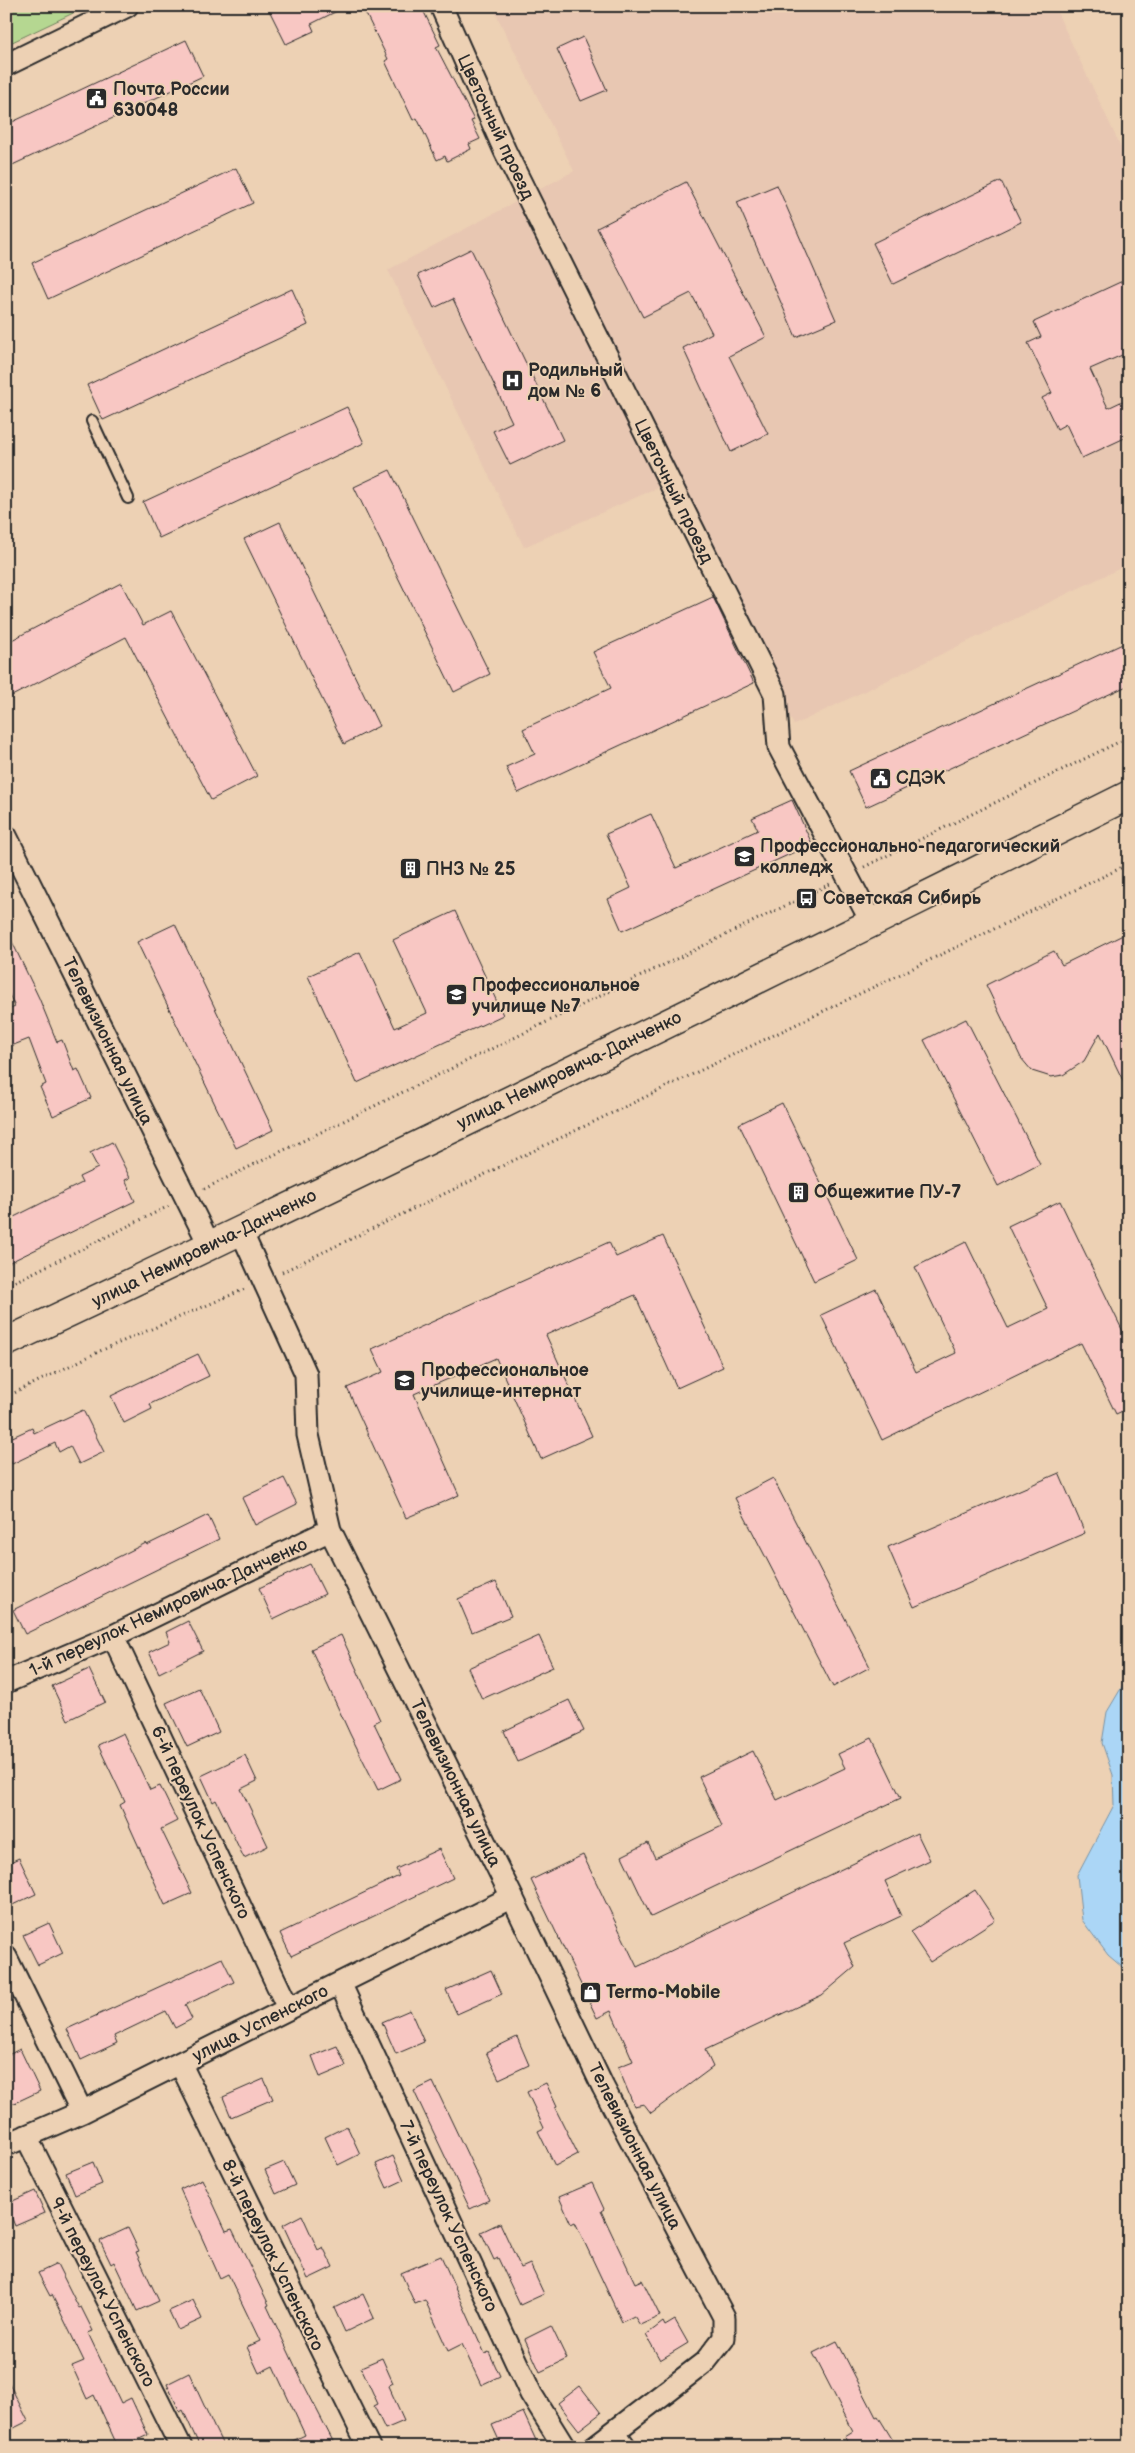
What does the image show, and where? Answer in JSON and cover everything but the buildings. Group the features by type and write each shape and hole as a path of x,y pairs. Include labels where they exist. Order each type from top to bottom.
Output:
{"main road":[{"name":"улица Немировича-Данченко","path":"6,1342 241,1231 872,923 1129,795"}],"street":[{"path":"6,65 127,6"},
{"name":"Цветочный проезд","path":"441,6 505,151 775,694 779,747 872,923"},
{"name":"Телевизионная улица","path":"6,836 210,1246"},
{"name":"Телевизионная улица","path":"241,1231 262,1281 306,1374 308,1435 330,1530 512,1897 603,2087 724,2317 724,2338 706,2362 619,2429"},
{"name":"1-й переулок Немировича-Данченко","path":"6,1682 113,1636 330,1530"},
{"name":"6-й переулок Успенского","path":"113,1636 288,2008"},
{"name":"улица Успенского","path":"6,2145 82,2112 512,1897"},
{"path":"6,1957 82,2112"},
{"name":"7-й переулок Успенского","path":"340,1983 532,2394 564,2447"},
{"name":"8-й переулок Успенского","path":"180,2063 369,2447"},
{"name":"9-й переулок Успенского","path":"26,2136 181,2447"},
{"path":"594,2447 619,2429"}],"lane":[{"path":"92,421 128,498"},
{"path":"619,2429 632,2447"}],"path":[{"path":"6,1286 1129,737"},
{"path":"6,1396 100,1351 262,1281 1129,864"}],"shaded area":[{"path":"492,6 1054,6 1129,164 1129,564 794,725 673,481 524,547 388,270 574,171"}],"green space":[{"path":"6,6 88,6 6,45"}],"water":[{"path":"1129,1675 1129,1973 1108,1955 1082,1920 1077,1875 1114,1805 1113,1775 1102,1743 1107,1712"}],"place":[{"name":"Почта России 630048","path":"97,99"},
{"name":"Родильный дом № 6","path":"512,380"},
{"name":"СДЭК","path":"880,778"},
{"name":"Профессионально-педагогический колледж","path":"744,856"},
{"name":"ПНЗ № 25","path":"410,869"},
{"name":"Советская Сибирь","path":"807,898"},
{"name":"Профессиональное училище №7","path":"456,995"},
{"name":"Общежитие ПУ-7","path":"798,1192"},
{"name":"Профессиональное училище-интернат","path":"405,1380"},
{"name":"Termo-Mobile","path":"590,1992"}]}
